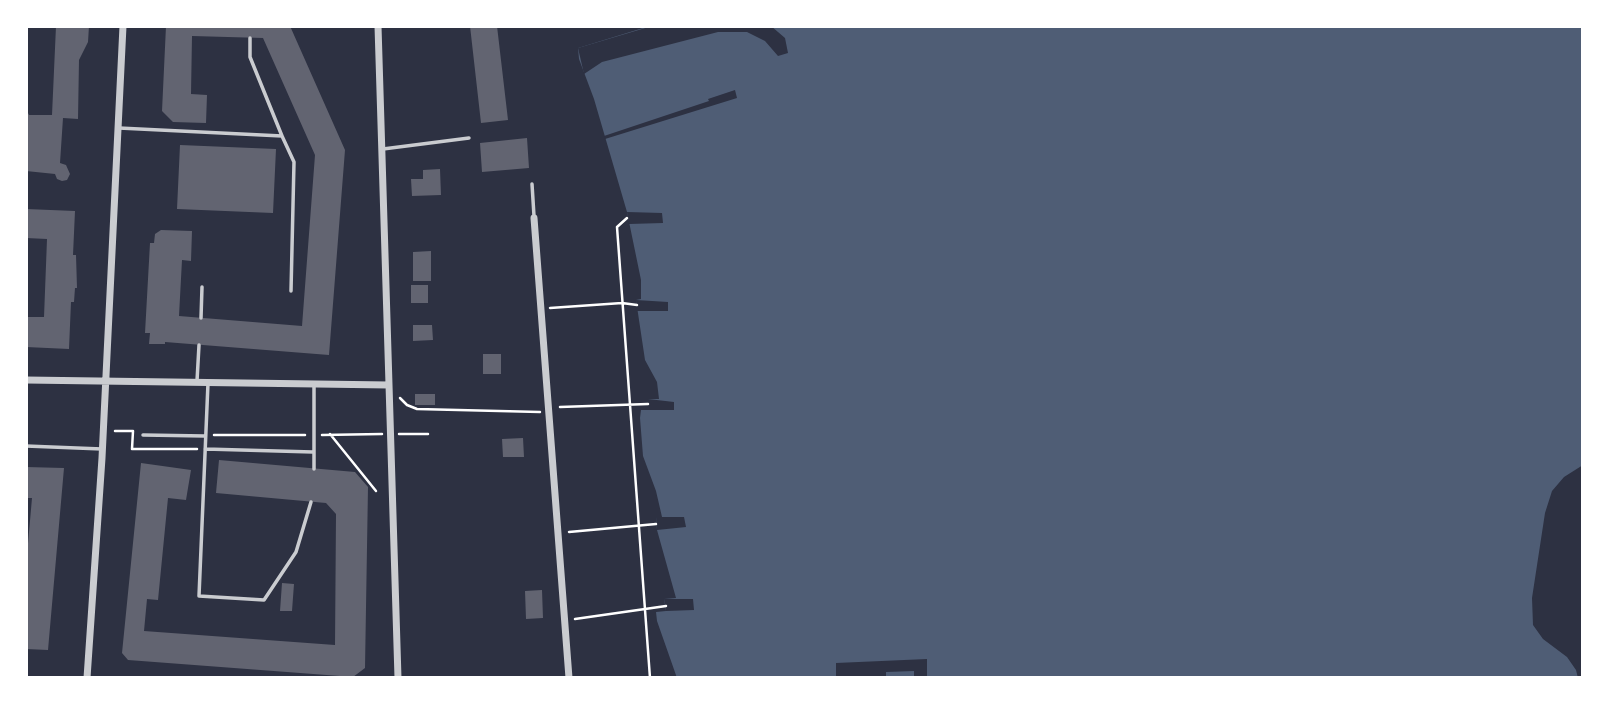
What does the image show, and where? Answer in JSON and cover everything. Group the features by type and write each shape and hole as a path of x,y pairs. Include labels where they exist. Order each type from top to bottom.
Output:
{"street":[{"path":"87,678 102,449 123,26"},
{"path":"378,26 398,678"},
{"path":"534,218 569,678"},
{"path":"26,380 389,385"}],"lane":[{"path":"250,38 250,57 295,162 292,291"},
{"path":"118,128 282,136"},
{"path":"383,149 469,138"},
{"path":"532,184 534,218"},
{"path":"201,318 202,287"},
{"path":"197,383 199,345"},
{"path":"208,383 199,596 264,600 296,552 311,502"},
{"path":"314,384 314,469"},
{"path":"143,435 205,436"},
{"path":"26,446 102,449"},
{"path":"205,449 313,452"}],"path":[{"path":"627,218 617,227 650,678"},
{"path":"550,307 622,303 637,305"},
{"path":"389,385 407,405 417,409 548,412"},
{"path":"556,407 648,404"},
{"path":"103,430 133,431 132,449 196,450 205,436 428,434"},
{"path":"330,435 376,491"},
{"path":"566,533 656,524"},
{"path":"572,619 666,606"}],"water":[{"path":"642,26 1583,26 1583,465 1564,477 1552,491 1545,513 1532,598 1533,625 1543,639 1567,657 1578,678 677,678 656,612 666,611 664,599 676,598 657,530 656,517 662,517 656,491 643,456 641,410 648,410 648,399 659,399 657,382 645,360 636,300 641,299 641,280 627,212 594,99 579,59 578,48 643,28"}],"pier":[{"path":"652,26 771,26 785,38 788,53 778,56 765,41 747,32 718,32 602,62 584,74 578,48"},
{"path":"735,90 737,98 605,139 604,136"},
{"path":"627,212 662,213 663,223 629,224"},
{"path":"636,300 668,302 668,311 637,311"},
{"path":"648,399 674,402 674,410 648,410"},
{"path":"656,517 684,517 686,527 657,530"},
{"path":"664,599 693,599 694,610 666,611"},
{"path":"927,659 927,678 914,678 914,671 886,672 886,678 836,678 836,663"}],"building":[{"path":"56,26 89,26 88,42 79,60 78,119 63,118 60,163 66,165 70,174 67,180 62,181 57,179 55,174 26,171 26,109 29,115 52,115"},
{"path":"166,26 290,26 345,150 329,355 165,342 149,344 150,333 145,333 150,243 154,243 155,234 161,230 192,231 191,261 182,260 179,316 302,326 315,155 263,38 192,36 191,94 207,95 206,123 173,122 162,111"},
{"path":"470,26 497,26 508,120 481,123"},
{"path":"527,138 529,168 482,172 480,143"},
{"path":"180,145 276,149 273,213 177,209"},
{"path":"440,169 441,195 412,196 411,179 423,179 423,170"},
{"path":"26,209 75,211 73,255 76,255 77,288 74,302 71,302 69,349 26,347 26,317 44,317 47,239 26,238"},
{"path":"431,251 431,281 413,281 413,252"},
{"path":"411,285 428,285 428,303 411,303"},
{"path":"413,325 432,325 433,340 413,341"},
{"path":"483,354 501,354 501,374 483,374"},
{"path":"415,394 435,394 435,405 415,405"},
{"path":"523,438 524,457 503,457 502,439"},
{"path":"219,460 355,472 368,487 365,668 353,677 128,660 122,653 141,463 191,470 186,500 168,498 158,600 147,599 144,631 335,645 336,514 326,503 216,493"},
{"path":"26,467 64,468 48,650 26,649 26,566 32,498 26,498"},
{"path":"282,583 294,584 292,611 280,611"},
{"path":"542,590 543,618 526,619 525,591"}]}
